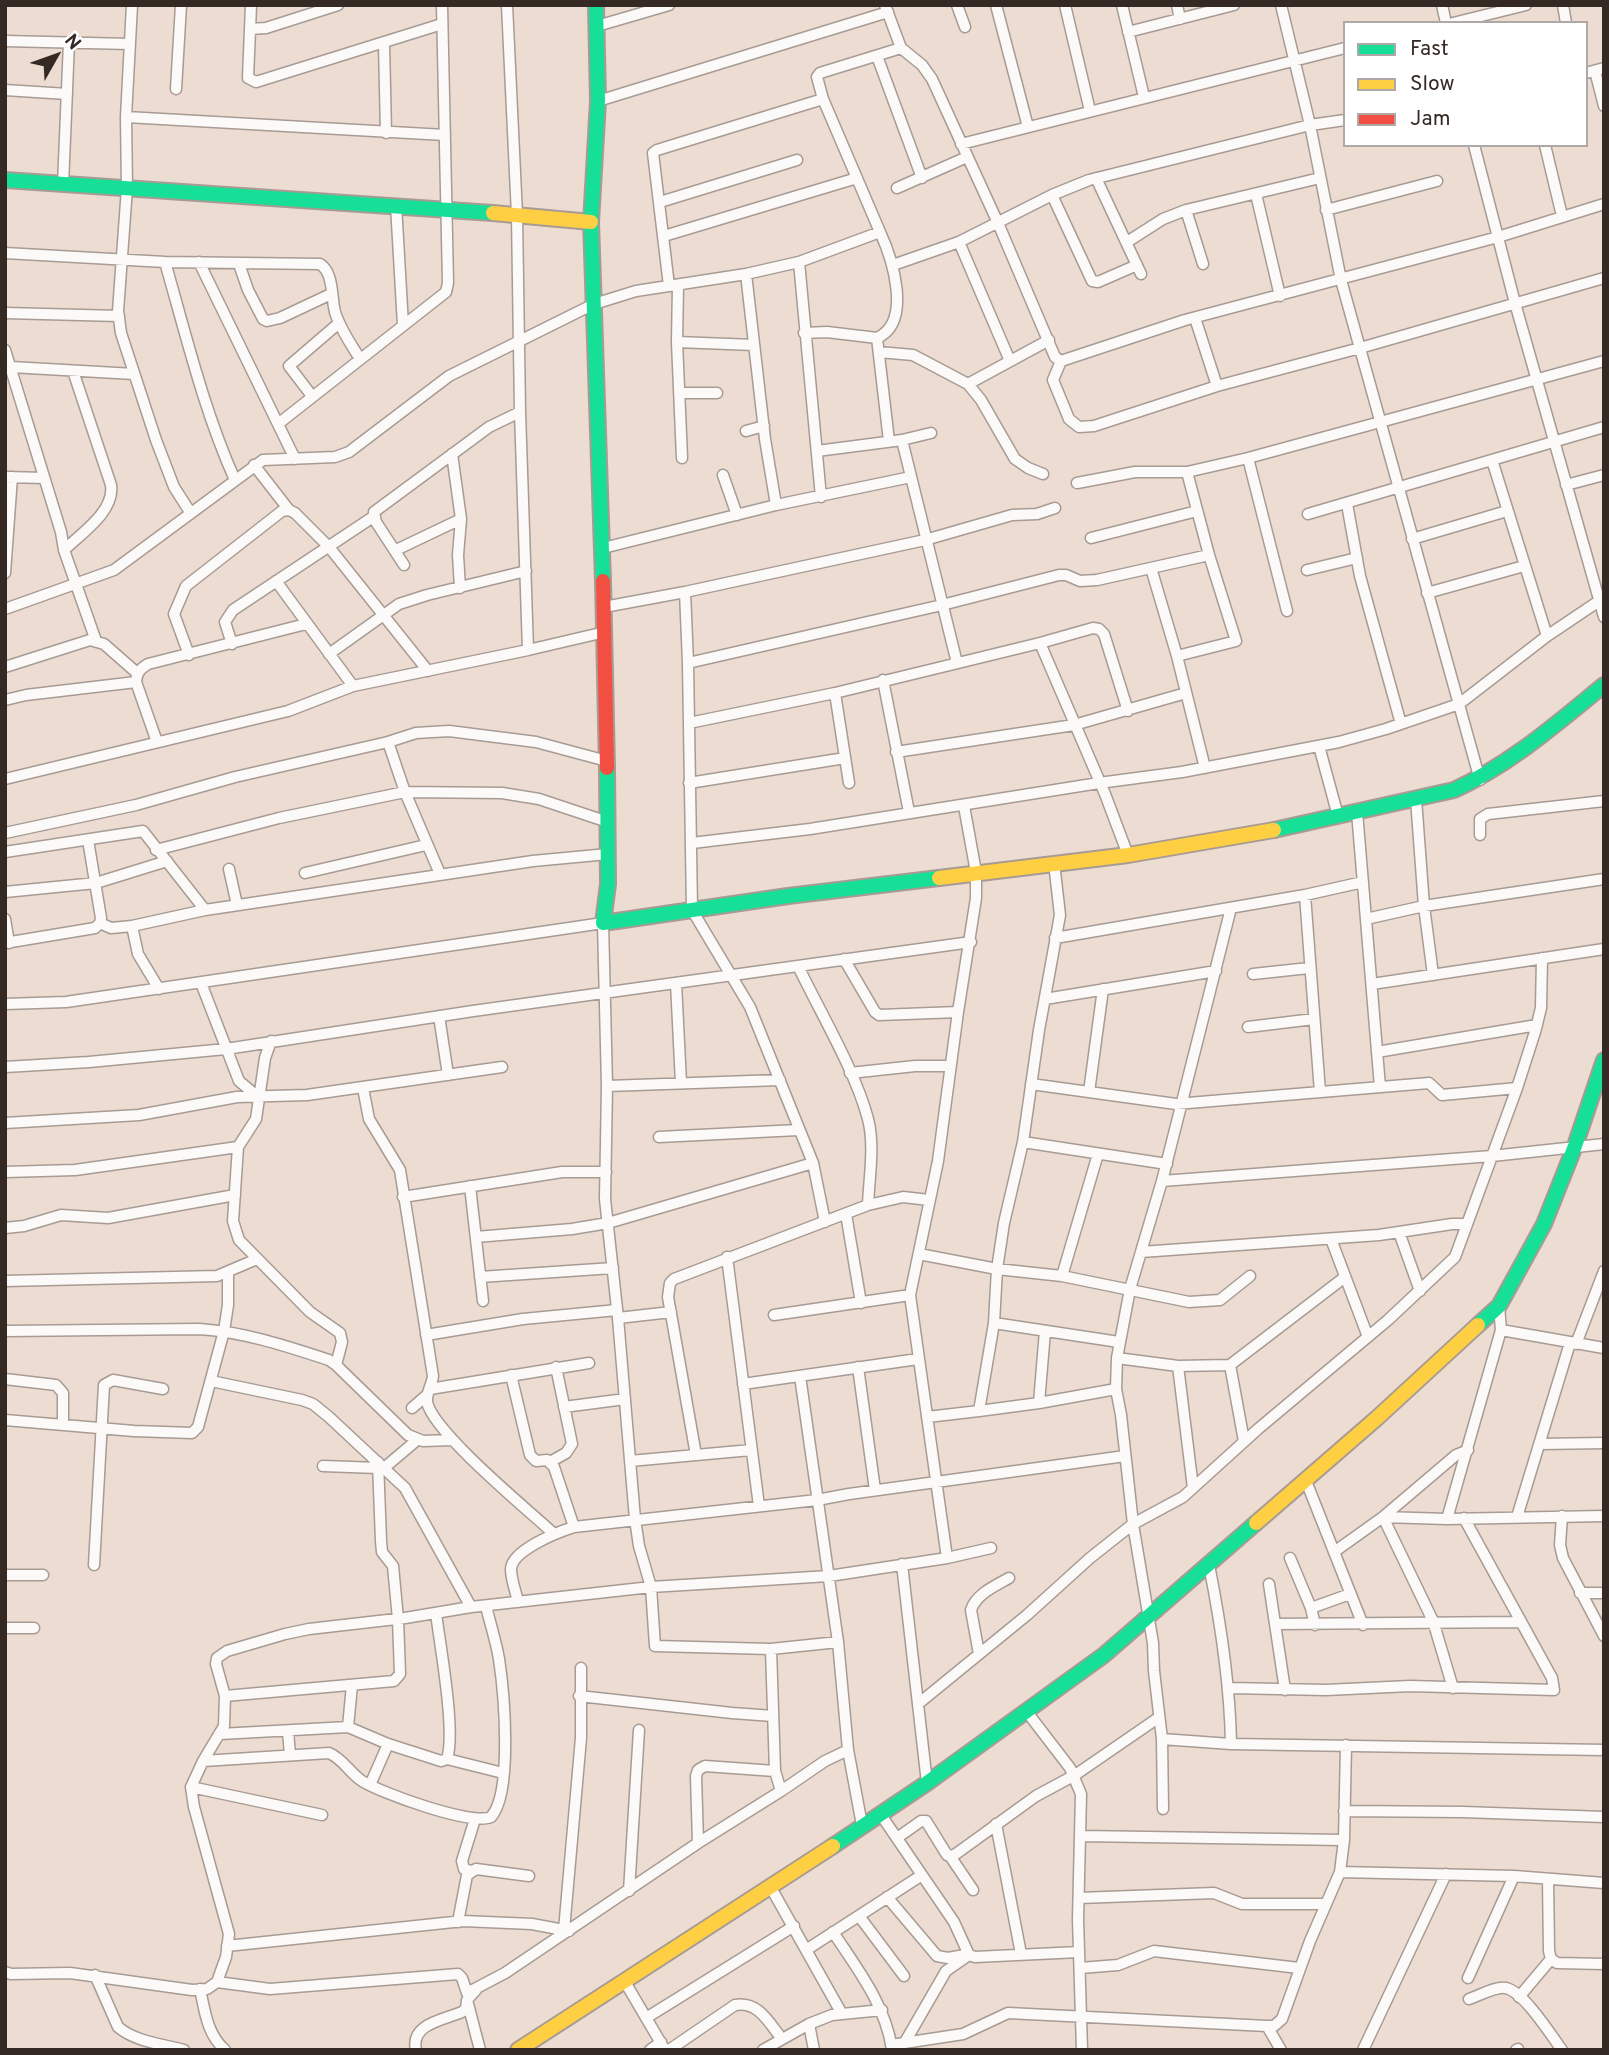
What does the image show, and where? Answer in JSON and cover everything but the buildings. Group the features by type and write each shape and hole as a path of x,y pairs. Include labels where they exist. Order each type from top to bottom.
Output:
{"street":[{"path":"132,5 126,117 127,188 119,316 134,374 174,487 190,512"},
{"path":"176,89 181,5"},
{"path":"251,5 248,78 256,82 442,24"},
{"path":"250,29 267,28 308,10 338,5"},
{"path":"278,424 446,292 448,283 442,5"},
{"path":"507,5 517,215 528,650"},
{"path":"596,5 598,101 591,222 606,632 608,884 603,923 606,1172 608,1223 635,1519 639,1546 652,1587 655,1646 771,1649 838,1642"},
{"path":"597,26 668,5"},
{"path":"957,5 965,27"},
{"path":"996,5 1028,127"},
{"path":"1065,5 1090,111"},
{"path":"1122,5 1144,97"},
{"path":"1177,5 1180,19"},
{"path":"1280,5 1310,125 1340,280 1480,780"},
{"path":"1461,21 1526,5"},
{"path":"1128,32 1229,6"},
{"path":"598,101 886,9 901,48 927,71 998,223 1055,357 1061,361"},
{"path":"5,41 130,44"},
{"path":"63,185 69,42"},
{"path":"384,44 386,133"},
{"path":"804,333 827,332 877,338 890,328 895,312 893,265 817,81 820,73 901,48"},
{"path":"961,144 1343,48"},
{"path":"877,56 922,178"},
{"path":"1595,70 1604,106"},
{"path":"5,90 67,94"},
{"path":"682,458 674,286 653,153 657,149 823,99"},
{"path":"126,117 445,135"},
{"path":"893,265 959,242 1052,195 1096,178 1310,125 1343,120"},
{"path":"1475,147 1515,303 1604,617"},
{"path":"1545,147 1562,216"},
{"path":"897,188 967,158"},
{"path":"660,202 797,160"},
{"path":"664,236 857,178"},
{"path":"1052,195 1092,281 1098,282 1139,269 1096,178"},
{"path":"1126,242 1163,219 1186,210 1320,178"},
{"path":"5,180 396,205 591,222"},
{"path":"1326,210 1437,181"},
{"path":"1256,194 1280,296"},
{"path":"1604,204 1498,237 1195,318 1061,361 1053,380 1069,419 1079,427 1094,426 1217,386 1604,278"},
{"path":"396,205 403,325"},
{"path":"1186,210 1203,264"},
{"path":"5,609 114,570 262,460 335,457 349,452 449,376 594,304 636,291 746,274 799,262 880,232"},
{"path":"959,242 1010,361"},
{"path":"5,253 165,262 320,264 327,268 339,323 359,359"},
{"path":"165,262 201,387 235,480"},
{"path":"199,262 295,459"},
{"path":"799,262 821,497"},
{"path":"239,264 248,290 267,321 280,318 331,295"},
{"path":"746,274 776,505"},
{"path":"5,313 119,316"},
{"path":"1195,318 1217,386"},
{"path":"312,396 289,366 339,323"},
{"path":"877,338 889,441"},
{"path":"968,384 1049,340"},
{"path":"677,342 754,345"},
{"path":"5,350 64,550 96,640"},
{"path":"879,352 913,355 968,384 981,400 1015,459 1043,474"},
{"path":"1077,483 1135,472 1187,472 1248,458 1604,361"},
{"path":"11,367 134,374"},
{"path":"64,550 107,508 112,495 73,371"},
{"path":"679,393 718,393"},
{"path":"232,644 225,622 233,610 373,517 380,506 489,427 520,412"},
{"path":"746,431 764,426"},
{"path":"1308,514 1604,427"},
{"path":"817,451 902,440 931,433"},
{"path":"902,440 957,663"},
{"path":"452,454 461,519 458,555 460,588"},
{"path":"1248,458 1287,611"},
{"path":"1492,460 1547,636"},
{"path":"254,465 289,510 328,547 428,671"},
{"path":"1177,656 1236,641 1187,472"},
{"path":"723,475 737,515"},
{"path":"1566,485 1604,475"},
{"path":"5,573 8,477 44,478"},
{"path":"603,548 776,505 911,477"},
{"path":"1347,504 1360,576 1401,724"},
{"path":"604,607 925,540 1012,515 1037,514 1055,508"},
{"path":"189,654 174,614 186,586 282,511 289,510"},
{"path":"1091,538 1197,511"},
{"path":"1412,540 1507,511"},
{"path":"373,517 404,565"},
{"path":"396,550 461,519"},
{"path":"688,663 942,606 1059,575 1087,581 1209,555"},
{"path":"1307,570 1357,558"},
{"path":"1427,593 1524,566"},
{"path":"1151,568 1177,656 1205,768"},
{"path":"329,654 399,604 526,571"},
{"path":"276,581 353,685"},
{"path":"685,592 690,723 692,910 750,1007 813,1163 825,1222"},
{"path":"692,843 964,806 1205,768 1339,742 1458,704 1547,636 1599,601"},
{"path":"5,700 136,678 148,664 306,624"},
{"path":"690,723 835,693 1093,628 1104,634 1128,710"},
{"path":"5,779 288,711 353,685 606,632"},
{"path":"5,667 96,640 104,644 136,678 157,742"},
{"path":"1040,643 1128,855"},
{"path":"883,680 909,812"},
{"path":"5,1004 66,1002 201,984 692,910 976,872 1128,855 1235,838 1416,799 1454,790 1480,780 1604,685"},
{"path":"835,693 849,783"},
{"path":"897,752 1074,725 1186,693"},
{"path":"5,834 136,805 416,733 449,731 537,742 607,761"},
{"path":"388,742 405,792 440,874"},
{"path":"1319,746 1338,817"},
{"path":"689,783 845,758"},
{"path":"156,850 279,818 405,792 502,793 539,799 608,822"},
{"path":"1416,799 1424,906 1433,975"},
{"path":"1480,835 1480,819 1488,814 1604,801"},
{"path":"947,1558 910,1295 938,1161 958,1012 971,942 976,872 964,806"},
{"path":"1357,812 1380,1087"},
{"path":"5,852 143,831 205,910"},
{"path":"5,919 7,943 95,928 102,918 88,840"},
{"path":"305,873 426,845"},
{"path":"100,923 111,928 132,926 205,910 440,874 608,854"},
{"path":"5,892 96,883 166,861"},
{"path":"979,1410 994,1323 997,1269 1004,1223 1023,1142 1060,915 1054,863"},
{"path":"229,869 237,905"},
{"path":"1366,919 1424,906 1604,879"},
{"path":"1055,938 1305,895 1363,882"},
{"path":"1305,895 1320,1092"},
{"path":"1163,1809 1161,1739 1153,1643 1133,1524 1116,1389 1117,1358 1130,1289 1167,1164 1231,908"},
{"path":"132,926 138,954 159,989"},
{"path":"5,1067 226,1049 439,1016 971,942"},
{"path":"1372,984 1604,949"},
{"path":"918,1704 1133,1524 1183,1497 1244,1441 1368,1337 1455,1257 1517,1088 1537,1025 1541,1008 1542,958"},
{"path":"844,959 874,1012 879,1015 958,1012"},
{"path":"798,966 850,1073 868,1119 868,1205"},
{"path":"1252,974 1309,968"},
{"path":"1045,999 1216,971"},
{"path":"676,983 681,1083"},
{"path":"201,984 239,1081 258,1097"},
{"path":"1089,1092 1103,989"},
{"path":"439,1016 448,1075"},
{"path":"1248,1027 1314,1019"},
{"path":"1377,1052 1537,1025"},
{"path":"271,1041 265,1058 256,1119 238,1147 233,1221 239,1240 257,1259 310,1312 340,1333 342,1342 336,1365"},
{"path":"519,2050 881,1815 1104,1655 1306,1481 1499,1307 1544,1224 1575,1146 1604,1060"},
{"path":"850,1073 915,1066 950,1066"},
{"path":"5,1122 139,1115 237,1097 307,1095 502,1067"},
{"path":"607,1086 779,1080"},
{"path":"1031,1084 1182,1103 1429,1083 1443,1096 1517,1088"},
{"path":"363,1088 369,1119 400,1170 433,1376 427,1404 452,1440 553,1533"},
{"path":"659,1137 798,1130"},
{"path":"1023,1142 1167,1164"},
{"path":"1162,1181 1492,1156 1604,1144"},
{"path":"5,1172 75,1170 238,1147"},
{"path":"1062,1276 1098,1154"},
{"path":"475,1237 572,1229 608,1223 813,1163"},
{"path":"403,1196 562,1172 606,1172"},
{"path":"470,1186 483,1301"},
{"path":"5,1228 24,1226 61,1215 108,1218 235,1195"},
{"path":"696,1455 668,1297 670,1283 727,1257 781,1240 868,1205 903,1197 929,1200"},
{"path":"846,1214 861,1303"},
{"path":"1141,1252 1331,1239 1466,1224"},
{"path":"1399,1232 1420,1291"},
{"path":"1331,1239 1368,1337"},
{"path":"919,1254 997,1269 1062,1276 1189,1302 1220,1300 1250,1276"},
{"path":"727,1257 759,1506"},
{"path":"5,1281 201,1277 228,1273 257,1259"},
{"path":"480,1277 613,1268"},
{"path":"5,1420 192,1433 198,1427 224,1331 228,1306 228,1273"},
{"path":"1517,1517 1573,1344 1603,1273"},
{"path":"1117,1358 1178,1366 1230,1365 1345,1277"},
{"path":"774,1315 910,1295"},
{"path":"1447,1518 1501,1330 1499,1307"},
{"path":"426,1335 523,1319 671,1312"},
{"path":"994,1323 1119,1342"},
{"path":"5,1331 117,1328 224,1331 265,1339 329,1360 396,1425 417,1440"},
{"path":"1501,1330 1604,1348"},
{"path":"1039,1403 1045,1331"},
{"path":"743,1384 918,1359"},
{"path":"412,1408 428,1392 589,1363"},
{"path":"1230,1365 1244,1441"},
{"path":"1178,1366 1193,1488"},
{"path":"511,1375 530,1455 536,1461 550,1462 571,1449 572,1444 556,1367"},
{"path":"859,1367 875,1490"},
{"path":"800,1376 838,1642 848,1750 862,1825"},
{"path":"5,1379 56,1385 63,1392 63,1425"},
{"path":"94,1565 104,1385 113,1380 163,1389"},
{"path":"211,1381 302,1399 313,1404 405,1488 471,1607"},
{"path":"927,1417 1039,1403 1116,1389"},
{"path":"564,1407 625,1399"},
{"path":"323,1466 380,1466 417,1440 452,1440"},
{"path":"1540,1444 1604,1443"},
{"path":"631,1461 751,1450"},
{"path":"1334,1552 1383,1517 1456,1455 1468,1450"},
{"path":"518,1602 512,1563 523,1552 553,1533 574,1527 817,1500 1125,1456"},
{"path":"550,1462 574,1527"},
{"path":"225,1696 398,1679 398,1619 393,1566 382,1552 380,1466"},
{"path":"1306,1481 1363,1625"},
{"path":"1562,1516 1560,1545 1563,1558 1604,1636"},
{"path":"1383,1517 1604,1516"},
{"path":"1383,1517 1433,1622 1453,1688"},
{"path":"1229,1688 1326,1690 1410,1686 1554,1690 1552,1678 1464,1518"},
{"path":"5,1972 95,1975 192,1990 213,1986 217,1982 229,1934 194,1807 191,1787 224,1726 225,1696 216,1660 227,1651 285,1634 471,1607 652,1587 829,1576 947,1558 991,1548"},
{"path":"1290,1558 1311,1608 1315,1625"},
{"path":"902,1564 927,1783"},
{"path":"1209,1565 1223,1634 1231,1744"},
{"path":"5,1574 43,1575"},
{"path":"979,1654 971,1610 973,1604 977,1598 1009,1577"},
{"path":"1269,1584 1285,1690"},
{"path":"1580,1593 1604,1593"},
{"path":"1311,1608 1350,1594"},
{"path":"203,1761 329,1753 344,1762 353,1774 370,1785 415,1804 475,1819 486,1819 495,1812 499,1804 504,1729 499,1658 486,1606"},
{"path":"436,1613 447,1701 447,1759"},
{"path":"1275,1625 1520,1622"},
{"path":"5,1628 34,1628"},
{"path":"771,1649 775,1771 781,1791"},
{"path":"567,1930 581,1738 581,1668"},
{"path":"348,1727 352,1685"},
{"path":"579,1696 774,1716"},
{"path":"1027,1712 1074,1775 1081,1794 1079,1952 1082,2050"},
{"path":"950,1856 1036,1796 1074,1775 1158,1718"},
{"path":"220,1734 348,1727 388,1744 441,1760 447,1759 503,1773"},
{"path":"629,1891 639,1730"},
{"path":"288,1731 290,1755"},
{"path":"1161,1739 1231,1744 1604,1750"},
{"path":"370,1785 388,1744"},
{"path":"833,1933 877,1998 892,2047 905,2042 963,2034 1008,2013 1273,2026 1282,2020 1299,1968 1340,1872 1344,1840 1346,1745"},
{"path":"217,1982 270,1989 458,1974 467,1993 505,1973 698,1843 825,1761 848,1750"},
{"path":"698,1843 698,1770 705,1766 775,1771"},
{"path":"191,1787 322,1815"},
{"path":"1345,1811 1604,1817"},
{"path":"881,1815 954,1922 969,1955"},
{"path":"471,1871 464,1868 462,1861 475,1819"},
{"path":"897,1838 921,1821 926,1821 972,1890"},
{"path":"996,1824 1021,1954"},
{"path":"1081,1836 1344,1840"},
{"path":"458,1922 467,1875 471,1871 476,1869 528,1876"},
{"path":"1340,1872 1514,1876 1604,1883"},
{"path":"1363,2050 1446,1874"},
{"path":"806,1950 922,1875"},
{"path":"1468,1978 1514,1876"},
{"path":"1548,1879 1551,1959 1557,1963 1604,1964"},
{"path":"770,1886 842,2014"},
{"path":"1079,1898 1214,1893 1242,1904 1325,1904"},
{"path":"887,1897 937,1955 948,1958 1079,1952"},
{"path":"859,1916 904,1976"},
{"path":"227,1946 458,1922 532,1924 567,1930"},
{"path":"646,2018 794,1926"},
{"path":"1080,1968 1118,1965 1154,1951 1299,1968"},
{"path":"905,2042 946,1971 969,1955"},
{"path":"1519,1997 1551,1959"},
{"path":"95,1975 118,2027 137,2038 184,2050"},
{"path":"625,1982 665,2047"},
{"path":"416,2050 414,2041 417,2032 462,2012 466,2009 467,2000 479,1987"},
{"path":"1469,1999 1502,1988 1509,1989 1519,1997 1562,2050"},
{"path":"200,1989 210,2033 225,2050"},
{"path":"467,2000 480,2050"},
{"path":"650,2050 665,2047 735,2005 746,2003 757,2008 782,2039"},
{"path":"763,2050 809,2024 832,2015 882,2010"},
{"path":"809,2024 814,2050"},
{"path":"1267,2026 1281,2050"}],"traffic: fast":[{"path":"596,5 598,101 591,222 603,581"},
{"path":"5,180 493,213"},
{"path":"1274,830 1454,790 1514,756 1604,685"},
{"path":"607,768 608,884 603,923 788,896 939,878"},
{"path":"1478,1325 1499,1306 1544,1224 1575,1146 1604,1060"},
{"path":"833,1846 927,1783 1104,1655 1256,1523"}],"traffic: slow":[{"path":"493,213 591,222"},
{"path":"939,878 1128,855 1274,830"},
{"path":"1256,1523 1377,1418 1478,1325"},
{"path":"518,2050 833,1846"}],"traffic: jam":[{"path":"603,581 607,768"}]}
